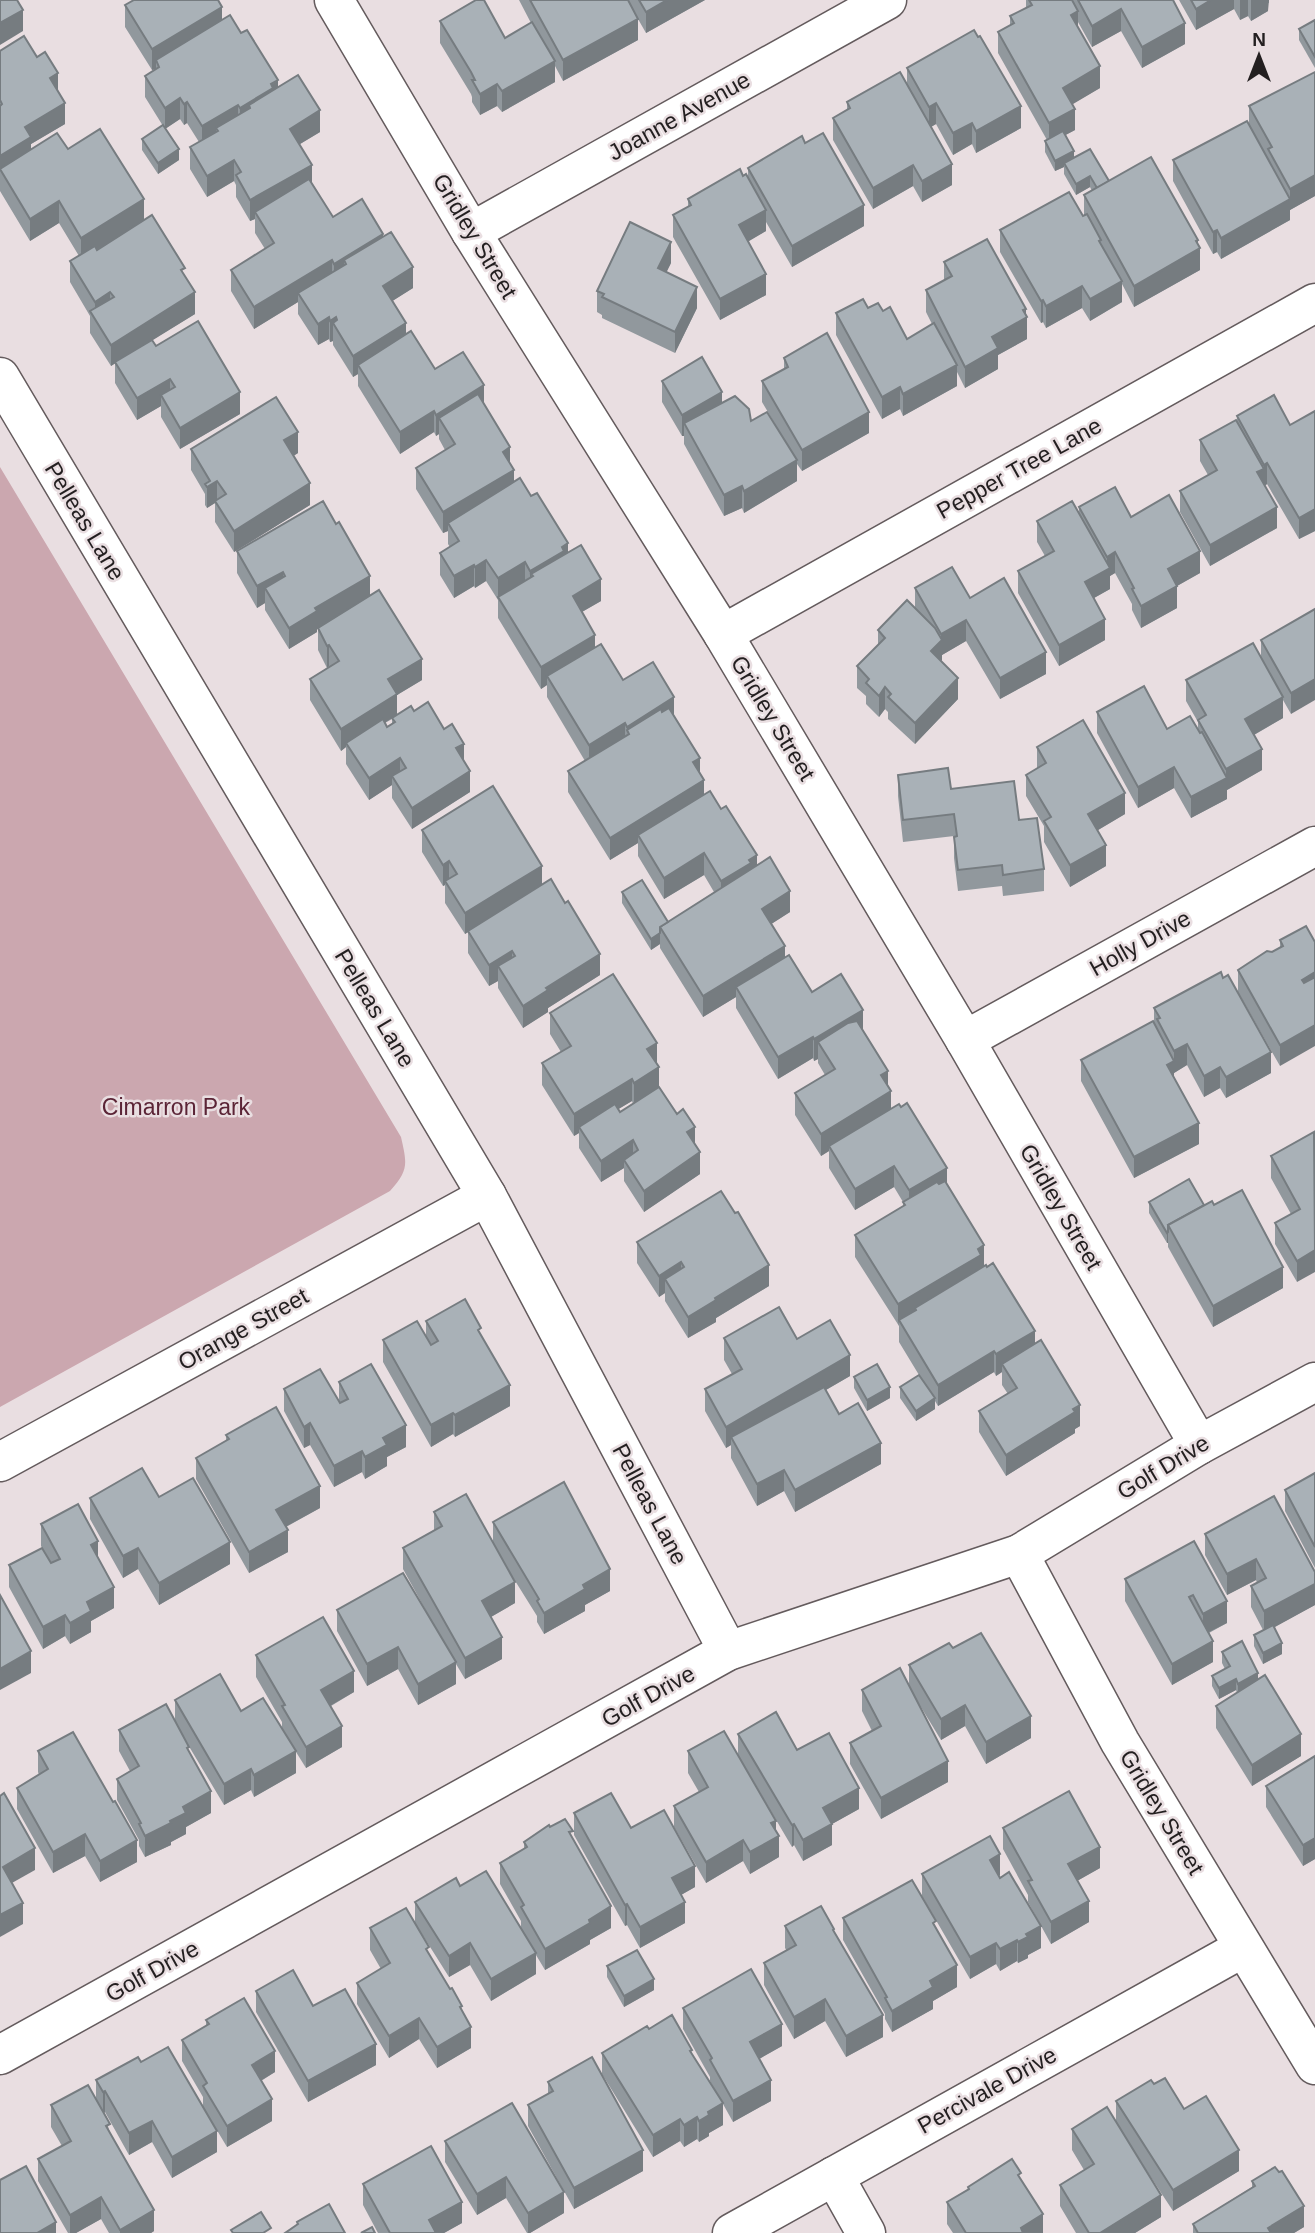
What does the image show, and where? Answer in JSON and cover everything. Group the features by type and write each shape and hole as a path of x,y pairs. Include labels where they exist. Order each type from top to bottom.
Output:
{"street":[{"name":"Gridley Street","path":"334,0 471,232 723,634 965,1040 1199,1445"},
{"name":"Joanne Avenue","path":"471,232 887,0"},
{"name":"Pepper Tree Lane","path":"723,634 1315,303"},
{"name":"Pelleas Lane","path":"0,377 487,1196 729,1651"},
{"name":"Holly Drive","path":"965,1040 1315,846"},
{"name":"Orange Street","path":"0,1462 487,1196"},
{"name":"Golf Drive","path":"0,2056 729,1651 1019,1554 1199,1445 1315,1382"},
{"name":"Gridley Street","path":"1019,1554 1120,1742 1315,2065"},
{"name":"Percivale Drive","path":"732,2233 1243,1948"},
{"path":"834,2176 866,2233"}],"green space":[{"name":"Cimarron Park","path":"0,467 401,1137 405,1166 401,1178 390,1191 0,1407"}],"building":[{"path":"0,0 17,0 23,10 0,23"},
{"path":"134,0 218,0 222,7 152,49 125,5"},
{"path":"476,0 484,0 505,38 532,22 555,61 502,91 497,84 480,94 472,80 475,80 471,72 440,21"},
{"path":"530,0 628,0 638,19 563,60"},
{"path":"639,0 667,0 646,12"},
{"path":"1029,0 1072,0 1078,11 1071,15 1100,66 1063,88 1075,109 1049,123 998,32 1014,23 1010,16 1032,5"},
{"path":"1078,0 1173,0 1185,23 1142,47 1121,9 1092,26"},
{"path":"1191,0 1211,0 1196,9"},
{"path":"230,15 241,33 247,30 278,80 271,84 273,88 240,108 238,105 202,126 187,102 184,104 180,98 165,108 145,76 159,67 156,60"},
{"path":"1315,20 1315,57 1299,29"},
{"path":"974,30 1021,106 976,131 972,123 953,133 936,103 929,107 907,68"},
{"path":"24,36 37,57 45,52 58,73 50,78 65,103 25,127 31,137 0,156 0,51"},
{"path":"900,72 952,164 922,181 913,165 873,188 833,118 850,108 847,102"},
{"path":"1315,72 1315,175 1290,189 1268,149 1272,147 1249,106"},
{"path":"298,75 320,110 290,129 312,165 250,200 236,175 241,172 234,160 207,176 190,147 218,131 216,128 250,108 249,105"},
{"path":"1247,121 1290,199 1221,238 1217,230 1213,232 1173,160"},
{"path":"163,125 179,149 158,163 142,139"},
{"path":"100,129 144,199 81,238 59,201 30,219 0,169 57,133 68,149"},
{"path":"1063,131 1074,151 1055,161 1045,141"},
{"path":"823,133 864,205 792,246 748,168 802,136 805,143"},
{"path":"1090,149 1109,181 1097,188 1090,176 1076,184 1064,163"},
{"path":"1151,157 1200,248 1134,286 1084,195"},
{"path":"740,169 743,176 746,174 766,210 739,225 766,274 720,299 673,215 691,205 688,199"},
{"path":"309,179 333,217 362,199 383,234 334,264 332,260 254,307 231,270 274,243 255,212"},
{"path":"1069,192 1083,216 1087,214 1122,281 1090,299 1082,286 1046,306 1000,230"},
{"path":"152,215 185,268 181,270 195,292 111,345 90,311 114,297 110,292 95,302 70,261 95,246 97,250"},
{"path":"630,222 671,242 658,268 697,287 675,332 602,297 604,294 597,291"},
{"path":"391,232 413,267 383,286 406,323 353,356 333,323 337,320 336,317 330,321 329,317 318,324 298,293 346,264 344,260"},
{"path":"987,239 1026,309 1023,310 1027,317 992,337 998,348 965,367 926,290 952,276 944,262"},
{"path":"863,299 868,308 878,303 883,311 890,307 907,339 934,323 957,365 903,394 900,387 882,397 836,313"},
{"path":"198,321 240,392 180,428 161,395 175,387 170,379 137,398 115,362 152,340 156,346"},
{"path":"411,331 435,369 463,352 484,385 436,415 434,411 400,432 358,365"},
{"path":"827,333 869,412 802,450 762,381 788,367 784,358"},
{"path":"702,357 722,392 682,415 662,381"},
{"path":"478,394 510,447 503,452 514,470 443,512 416,468 455,444 439,418"},
{"path":"1274,395 1290,425 1315,411 1315,509 1299,518 1267,463 1264,465 1237,416"},
{"path":"735,396 749,409 751,421 767,412 797,460 744,491 742,486 724,495 684,423"},
{"path":"276,397 298,432 284,440 310,483 234,531 215,501 226,494 217,481 207,487 205,484 210,481 191,449"},
{"path":"1236,420 1264,469 1257,472 1277,507 1210,545 1180,491 1217,470 1200,440"},
{"path":"520,478 531,496 537,493 568,543 562,547 564,551 530,571 525,562 498,578 486,560 454,576 440,553 459,541 448,523"},
{"path":"1115,487 1131,517 1169,495 1200,551 1168,569 1177,586 1141,606 1115,552 1107,557 1079,507"},
{"path":"323,501 336,524 339,522 370,576 315,608 317,611 289,628 265,588 285,576 283,572 257,586 237,551"},
{"path":"1072,501 1110,568 1085,582 1105,619 1059,645 1018,571 1054,551 1037,521"},
{"path":"581,545 601,579 573,596 595,635 541,667 498,597"},
{"path":"952,567 970,598 1004,578 1046,652 1000,678 966,620 941,634 915,588"},
{"path":"379,590 422,659 388,679 397,694 341,729 310,679 339,661 318,628"},
{"path":"907,600 935,628 942,640 931,651 958,678 915,723 888,697 891,694 885,687 879,696 866,683 869,679 857,666 885,638 878,630"},
{"path":"1315,609 1315,679 1291,693 1261,640"},
{"path":"1253,643 1283,697 1245,719 1262,749 1226,769 1198,720 1206,715 1186,680"},
{"path":"601,644 623,680 653,662 674,697 627,727 625,723 589,745 547,676"},
{"path":"1144,686 1167,729 1190,716 1200,733 1202,732 1227,778 1191,797 1174,767 1138,787 1097,712"},
{"path":"428,702 444,729 452,724 464,744 456,748 470,771 412,808 392,776 406,768 400,758 369,778 346,743 383,719 387,727 395,722 392,718 411,706 414,711"},
{"path":"669,708 700,758 693,762 704,780 610,838 568,771 629,734 627,730 661,709 662,712"},
{"path":"1083,720 1125,793 1088,814 1106,845 1070,865 1044,821 1051,817 1026,775 1046,763 1037,747"},
{"path":"948,768 951,789 1014,781 1019,820 1037,818 1044,869 1003,875 1002,865 958,870 954,814 903,820 898,775"},
{"path":"493,786 542,866 465,913 445,881 457,874 449,861 443,865 422,830"},
{"path":"710,791 721,809 726,806 757,855 749,860 751,863 721,881 704,853 664,878 638,835"},
{"path":"770,857 790,891 762,909 785,946 703,996 660,927"},
{"path":"551,879 565,903 568,901 600,954 523,1006 498,966 515,956 512,951 489,965 468,931"},
{"path":"642,880 668,922 660,927 660,933 651,939 622,892"},
{"path":"1306,926 1315,942 1315,972 1302,980 1304,983 1315,977 1315,1025 1280,1045 1238,970 1267,951 1272,952 1283,946 1280,940"},
{"path":"789,955 812,992 841,974 863,1010 778,1057 736,987"},
{"path":"1221,972 1223,978 1228,975 1271,1052 1226,1077 1220,1067 1204,1076 1187,1044 1174,1051 1154,1008"},
{"path":"613,974 657,1043 647,1049 659,1067 634,1083 632,1079 574,1114 542,1063 571,1046 550,1013"},
{"path":"857,1021 888,1071 881,1075 891,1091 821,1134 795,1093 835,1069 818,1042 848,1023"},
{"path":"1153,1021 1174,1061 1167,1065 1199,1123 1134,1157 1081,1060"},
{"path":"659,1087 677,1114 683,1109 695,1127 687,1132 700,1152 644,1191 624,1160 638,1150 633,1140 601,1161 579,1127 615,1104 620,1112"},
{"path":"907,1103 947,1168 909,1190 894,1166 855,1189 829,1146 899,1104 901,1107"},
{"path":"1314,1132 1315,1250 1297,1261 1275,1223 1300,1209 1271,1156"},
{"path":"1189,1179 1204,1205 1168,1225 1167,1233 1149,1202"},
{"path":"945,1181 984,1245 978,1249 981,1255 898,1304 855,1235 905,1205 903,1202 937,1182 939,1184"},
{"path":"1242,1190 1283,1267 1213,1306 1168,1225 1212,1201 1214,1205"},
{"path":"721,1191 735,1213 738,1212 769,1265 688,1317 665,1279 684,1267 681,1262 659,1276 637,1242"},
{"path":"993,1263 1035,1331 996,1354 994,1351 938,1385 899,1320"},
{"path":"465,1299 481,1328 478,1330 510,1385 431,1425 383,1340 417,1321 431,1345 438,1341 426,1321"},
{"path":"779,1307 797,1339 830,1320 850,1355 726,1427 705,1389 742,1369 724,1338"},
{"path":"1041,1340 1080,1405 1073,1409 1075,1412 1006,1455 979,1411 1017,1388 1002,1364"},
{"path":"371,1364 406,1425 383,1438 387,1445 365,1457 362,1451 334,1466 310,1423 304,1427 284,1389 320,1369 340,1403 348,1399 339,1382"},
{"path":"877,1364 890,1387 867,1400 854,1377"},
{"path":"919,1375 935,1398 916,1411 900,1387"},
{"path":"824,1387 839,1414 858,1403 881,1443 795,1490 784,1470 757,1484 731,1437"},
{"path":"276,1407 320,1486 276,1510 288,1530 249,1552 196,1458 229,1439 226,1435"},
{"path":"142,1468 159,1497 193,1478 230,1542 159,1583 138,1548 123,1556 90,1498"},
{"path":"1315,1473 1315,1547 1285,1490"},
{"path":"564,1482 610,1569 583,1585 585,1589 544,1613 537,1601 539,1599 493,1522"},
{"path":"466,1494 515,1582 482,1601 502,1637 465,1658 403,1548 442,1526 434,1512"},
{"path":"1274,1496 1315,1572 1315,1584 1264,1611 1251,1586 1266,1578 1256,1559 1227,1574 1205,1534"},
{"path":"78,1504 98,1541 91,1545 114,1587 87,1602 91,1611 70,1623 65,1615 43,1627 9,1565 42,1548 51,1563 60,1559 41,1524"},
{"path":"1194,1541 1227,1601 1203,1614 1193,1595 1189,1597 1213,1641 1172,1664 1125,1579"},
{"path":"403,1573 456,1662 418,1684 398,1647 367,1664 337,1610"},
{"path":"0,1595 31,1651 0,1669"},
{"path":"323,1617 354,1671 321,1690 342,1726 306,1747 256,1655"},
{"path":"1273,1625 1282,1643 1263,1653 1254,1635"},
{"path":"981,1633 1031,1716 986,1742 965,1705 941,1719 909,1665 949,1643 953,1648"},
{"path":"1242,1641 1258,1673 1238,1684 1236,1679 1219,1688 1212,1676 1230,1666 1222,1652"},
{"path":"900,1668 948,1761 881,1798 850,1743 881,1726 862,1690"},
{"path":"220,1674 241,1711 263,1698 296,1751 254,1775 251,1769 224,1784 175,1700"},
{"path":"1265,1675 1301,1734 1252,1765 1216,1706"},
{"path":"166,1704 211,1791 183,1807 186,1813 145,1836 139,1824 141,1823 117,1779 139,1766 119,1730"},
{"path":"776,1712 797,1750 829,1733 859,1788 823,1808 832,1824 803,1840 738,1734"},
{"path":"724,1731 776,1821 771,1823 779,1836 750,1852 743,1840 706,1862 674,1806 708,1787 688,1751"},
{"path":"73,1732 137,1840 100,1861 85,1834 53,1852 17,1788 48,1769 38,1751"},
{"path":"1315,1756 1315,1838 1303,1845 1266,1786"},
{"path":"1069,1791 1100,1847 1068,1864 1089,1901 1051,1922 1028,1881 1032,1880 1003,1828"},
{"path":"4,1793 35,1848 3,1867 23,1903 0,1915 0,1796"},
{"path":"611,1793 631,1828 664,1810 695,1866 672,1878 685,1902 640,1927 574,1813"},
{"path":"565,1819 573,1831 569,1832 611,1906 589,1920 590,1923 545,1949 500,1863 527,1847 524,1842 549,1825 550,1827"},
{"path":"990,1836 1000,1854 990,1860 1000,1878 1009,1872 1041,1926 1018,1942 1017,1940 1000,1949 996,1943 970,1957 922,1874"},
{"path":"486,1871 536,1953 491,1979 470,1943 449,1956 415,1902 456,1878 460,1886"},
{"path":"912,1880 957,1965 930,1981 933,1987 892,2011 885,1998 887,1997 843,1918"},
{"path":"821,1906 883,2015 846,2036 825,1999 794,2017 764,1963 796,1945 785,1926"},
{"path":"406,1908 429,1947 426,1949 462,2006 460,2007 471,2027 437,2047 419,2018 389,2036 357,1983 390,1963 370,1928"},
{"path":"637,1950 654,1979 624,1996 607,1966"},
{"path":"751,1969 782,2024 750,2042 771,2080 733,2101 683,2008"},
{"path":"293,1970 313,2006 345,1989 376,2044 308,2081 256,1991"},
{"path":"244,1998 275,2051 252,2065 272,2099 227,2126 203,2086 207,2083 182,2040 209,2024 206,2020"},
{"path":"672,2015 692,2050 690,2051 723,2103 699,2121 697,2117 684,2125 680,2119 653,2135 602,2053 647,2026 649,2029"},
{"path":"168,2047 217,2131 172,2157 152,2121 129,2133 96,2080 138,2057 141,2062"},
{"path":"592,2057 643,2150 574,2188 528,2105 553,2091 548,2082"},
{"path":"1165,2078 1184,2109 1206,2096 1239,2150 1173,2190 1116,2101 1151,2080 1154,2084"},
{"path":"88,2085 110,2124 106,2126 154,2210 120,2230 101,2197 70,2215 38,2159 71,2141 51,2105"},
{"path":"512,2103 564,2192 528,2213 506,2177 477,2194 445,2141"},
{"path":"1107,2107 1161,2195 1100,2233 1089,2233 1060,2185 1094,2164 1072,2129"},
{"path":"431,2146 462,2202 429,2220 436,2233 390,2233 363,2184"},
{"path":"1012,2159 1021,2173 1018,2175 1043,2214 1021,2228 1023,2233 966,2233 947,2202"},
{"path":"26,2166 56,2222 37,2233 0,2233 0,2180"},
{"path":"1275,2167 1279,2172 1282,2171 1304,2206 1268,2228 1271,2233 1198,2233 1193,2224 1255,2186 1252,2181"},
{"path":"329,2204 345,2233 285,2233 298,2224 297,2222"},
{"path":"261,2212 271,2228 263,2233 233,2233 231,2230"},
{"path":"372,2227 375,2233 361,2233"}]}
